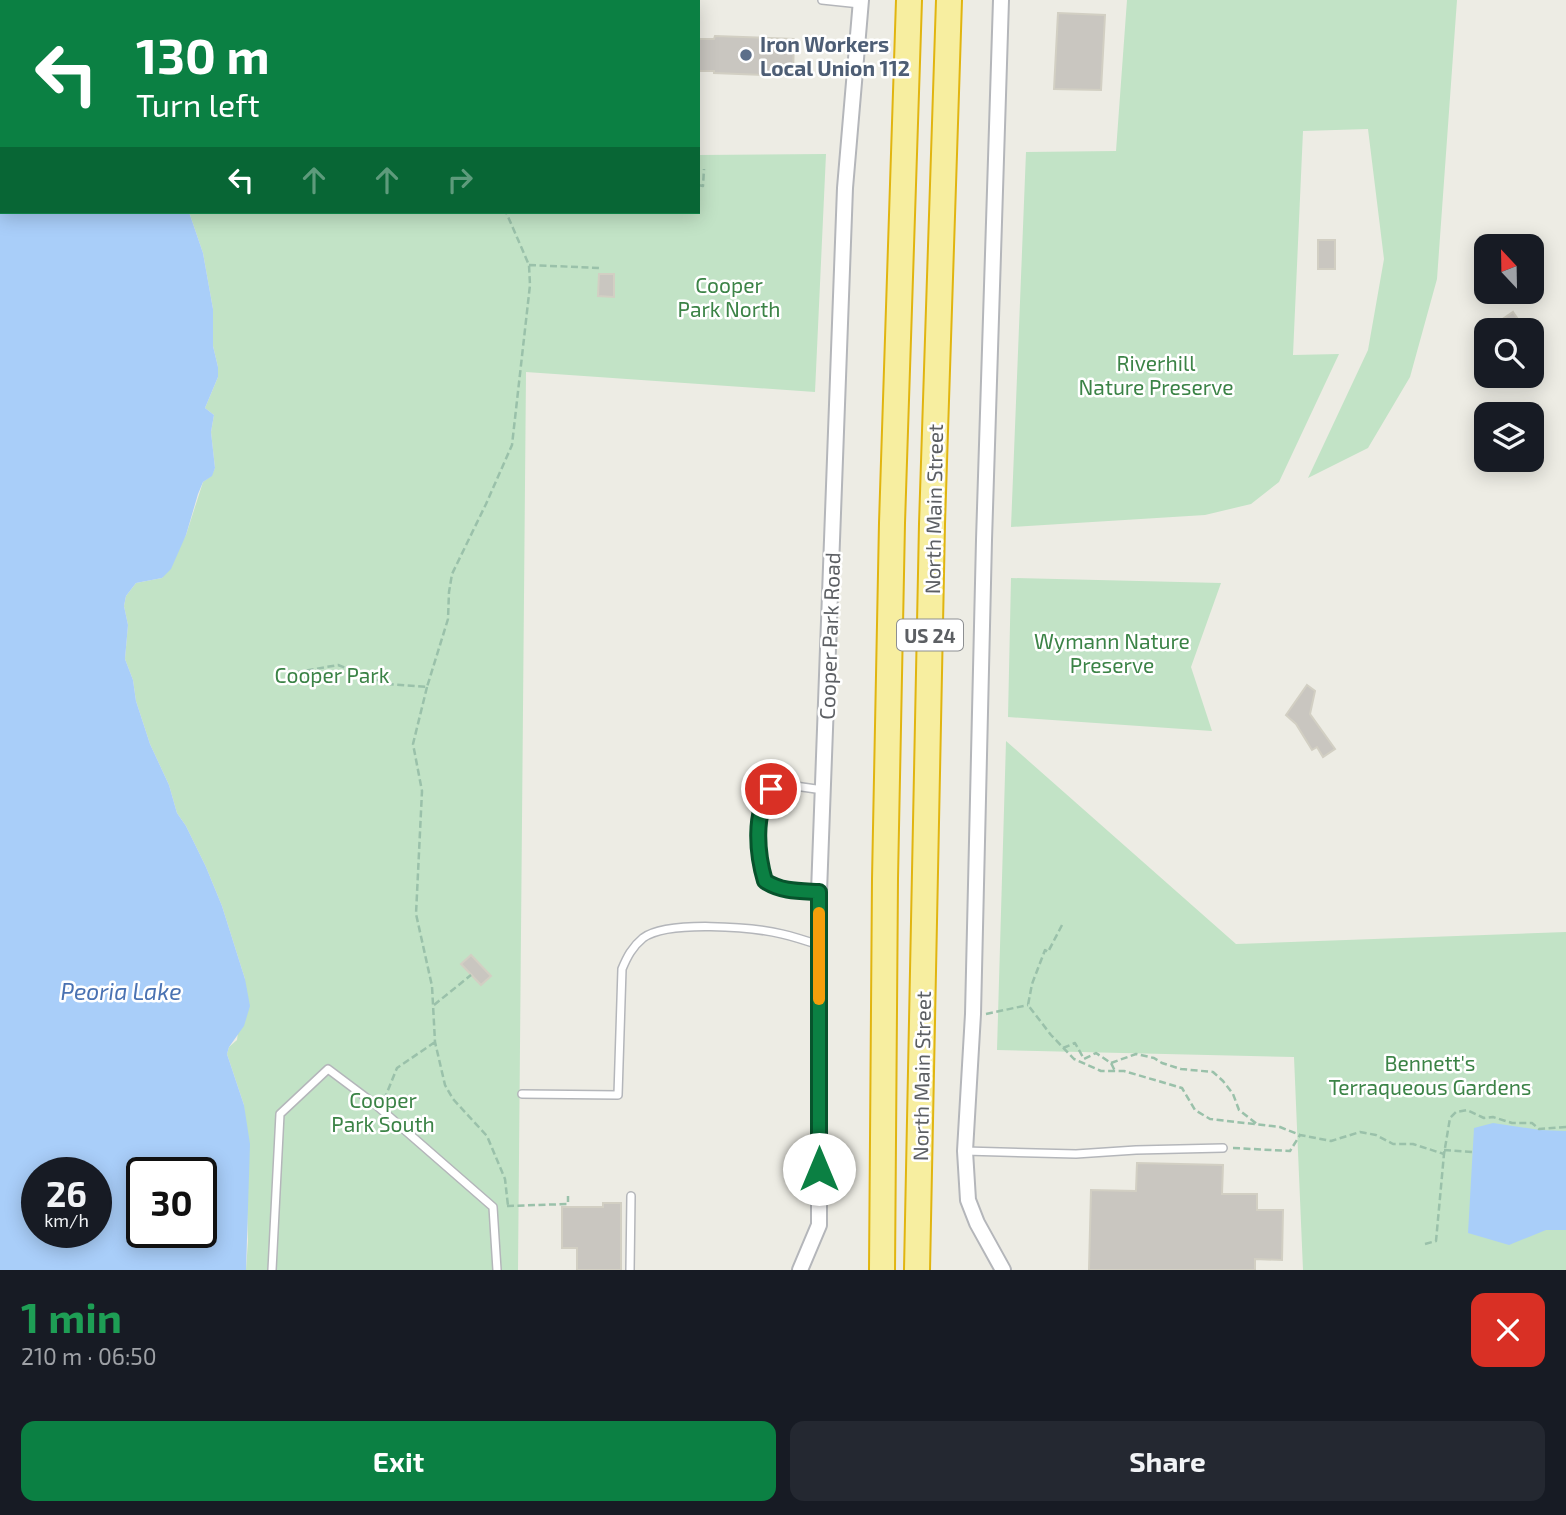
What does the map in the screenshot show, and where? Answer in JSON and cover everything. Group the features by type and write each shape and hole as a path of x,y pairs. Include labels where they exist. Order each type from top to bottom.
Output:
{"highway":[{"name":"North Main Street","path":"882,1270 885,879 892,523 909,0"},
{"name":"North Main Street","path":"917,1270 933,480 949,0"}],"street":[{"path":"1002,0 984,540 973,1014 965,1151 968,1200 977,1223 1003,1270"},
{"name":"Cooper Park Road","path":"800,1270 819,1225 819,892 845,188 861,2"}],"lane":[{"path":"822,0 861,2"},
{"path":"819,892 790,891 765,881 759,820 763,800 771,789 788,785 823,790"},
{"path":"522,1094 618,1095 622,969 630,950 645,937 670,928 713,927 781,933 820,945"},
{"path":"272,1270 280,1114 328,1069 381,1109 493,1207 497,1270"},
{"path":"965,1151 1076,1154 1223,1148"},
{"path":"630,1270 631,1196"}],"path":[{"path":"700,186 703,186 704,169"},
{"path":"507,214 529,265 530,285 512,445 452,574 448,619 413,744 422,791 416,914 432,986 435,1042 449,1091 487,1136 505,1179 509,1206"},
{"path":"529,265 600,268"},
{"path":"286,674 338,665 388,684 428,687"},
{"path":"1062,925 1048,953 1045,950 1032,984 1028,1005 1039,1022 1074,1059 1101,1071 1124,1071 1182,1088 1195,1110 1209,1119 1280,1128 1331,1141 1360,1132 1376,1135 1393,1144 1413,1144 1444,1152 1473,1152"},
{"path":"434,1005 471,975"},
{"path":"973,1014 1003,1012 1028,1005"},
{"path":"381,1109 397,1068 435,1042"},
{"path":"1063,1048 1075,1043 1084,1059 1093,1053 1111,1063 1115,1071"},
{"path":"1111,1063 1136,1054 1181,1069 1213,1072 1233,1094 1239,1110 1260,1126"},
{"path":"1425,1244 1436,1241 1444,1152 1450,1118 1456,1112 1467,1110 1484,1118 1493,1117 1512,1123 1531,1122 1539,1129 1566,1127"},
{"path":"1223,1148 1290,1151 1300,1135"},
{"path":"493,1207 568,1204 568,1196"}],"green space":[{"name":"Riverhill Nature Preserve","path":"1127,0 1457,0 1437,279 1410,377 1368,448 1308,478 1368,350 1384,259 1368,129 1303,131 1293,355 1339,354 1279,482 1251,504 1205,515 1011,527 1026,152 1116,151"},
{"name":"Cooper Park","path":"826,154 815,392 526,372 518,1270 246,1270 248,1241 244,1105 227,1054 229,1047 237,1040 245,979 222,906 206,867 177,813 169,785 150,744 125,659 128,625 124,606 126,596 136,583 162,578 186,535 203,482 211,476 215,468 211,432 214,415 205,408 218,377 213,346 213,309 203,253 190,214 700,214 700,155"},
{"name":"Wymann Nature Preserve","path":"1011,578 1221,583 1191,667 1212,731 1008,717"},
{"name":"Bennett's Terraqueous Gardens","path":"1006,741 1236,944 1566,932 1566,1270 1303,1270 1294,1057 997,1050"}],"water":[{"name":"Peoria Lake","path":"0,214 190,214 203,253 213,309 213,346 218,367 218,377 205,408 214,415 211,432 215,468 212,476 203,482 186,535 171,569 162,578 136,583 126,596 124,606 128,625 125,659 150,744 169,785 177,813 206,867 222,906 245,979 250,1006 244,1026 227,1054 244,1105 250,1144 246,1270 0,1270"},
{"path":"1493,1123 1566,1131 1566,1230 1546,1230 1509,1245 1468,1233 1474,1128"}],"building":[{"path":"1058,13 1105,15 1101,90 1054,89"},
{"name":"Iron Workers Local Union 112","path":"715,36 794,39 793,76 700,71 700,39 714,39"},
{"path":"1318,240 1335,240 1335,269 1318,269"},
{"path":"599,274 614,274 614,297 598,296"},
{"path":"1513,312 1517,318 1504,318"},
{"path":"1307,685 1315,691 1310,714 1335,749 1323,757 1317,747 1312,750 1296,724 1286,715"},
{"path":"471,955 491,976 481,985 461,964"},
{"path":"1137,1163 1223,1165 1222,1194 1257,1194 1257,1210 1283,1210 1282,1260 1255,1259 1255,1270 1089,1270 1091,1190 1136,1191"},
{"path":"603,1203 621,1203 621,1270 577,1270 577,1248 562,1248 562,1207 603,1207"}],"slow traffic":[{"path":"819,913 819,999"}],"place":[{"name":"Iron Workers Local Union 112","path":"746,55"}],"route":[{"path":"771,789 763,800 759,820 765,881 790,891 819,892 819,1169"}],"park label":[{"name":"Cooper Park North","path":"729,296"},
{"name":"Cooper Park South","path":"383,1111"}]}
